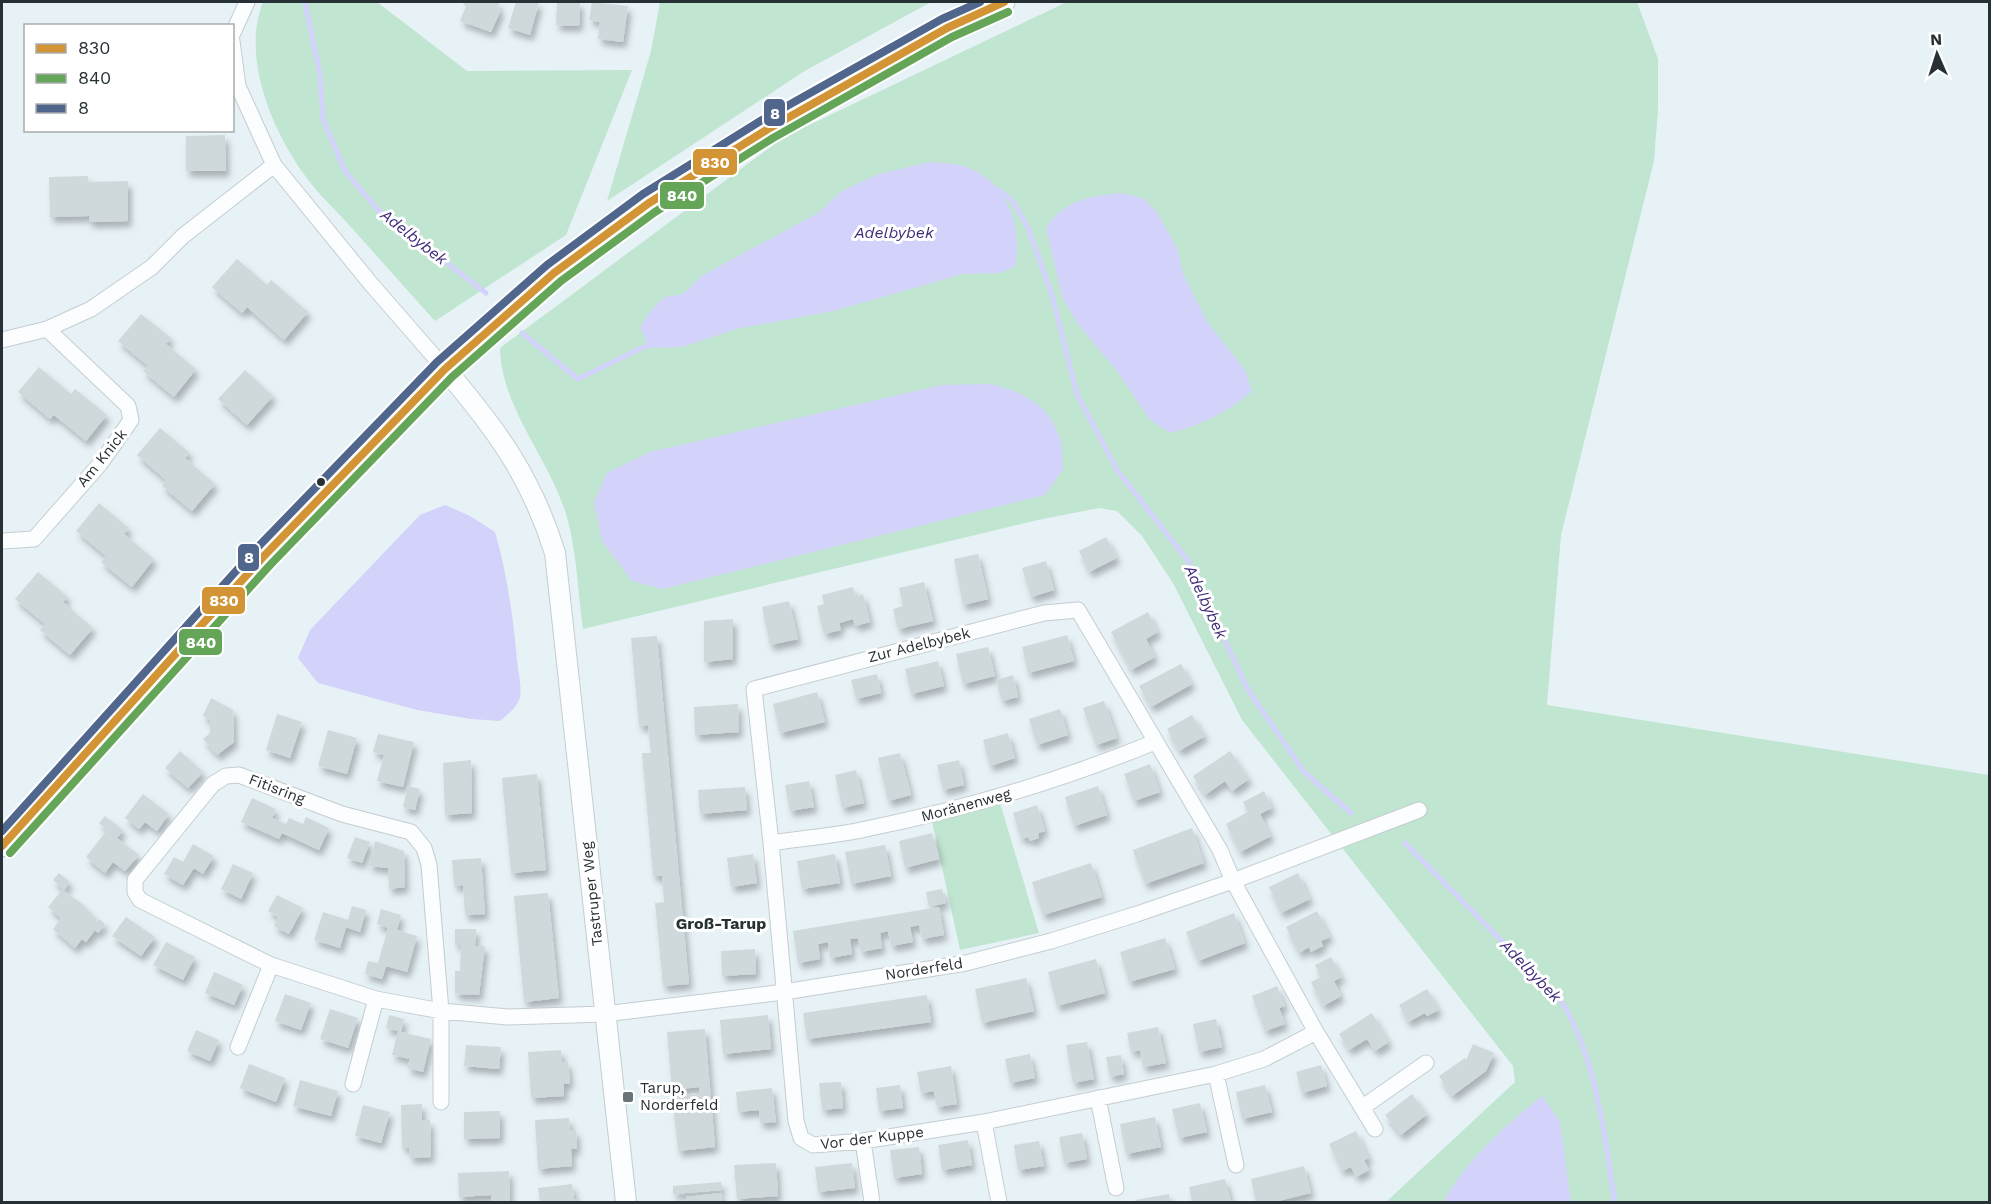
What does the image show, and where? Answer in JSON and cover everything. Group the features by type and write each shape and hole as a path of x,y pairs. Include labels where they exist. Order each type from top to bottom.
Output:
{"main road":[{"path":"2,846 263,556 445,369 577,255 649,203 778,123 946,28 1004,2"}],"street":[{"path":"234,31 247,2"},
{"name":"Tastruper Weg","path":"234,56 238,86 274,165 371,284 486,418 524,474 543,513 555,553 626,1203"},
{"path":"2,340 47,329 91,309 152,267 183,236 274,165"},
{"name":"Am Knick","path":"2,542 33,539 100,464 131,420 128,406 47,329"},
{"name":"Zur Adelbybek","path":"784,992 754,689 1044,613 1078,610 1220,850 1233,881"},
{"name":"Moränenweg","path":"771,843 864,830 932,814 1089,768 1155,742"},
{"name":"Fitisring","path":"441,1102 441,1011 429,865 423,848 411,832 342,814 239,775 226,776 213,784 135,880 135,892 140,900 271,965 376,999 441,1011 508,1017 605,1014"},
{"name":"Norderfeld","path":"605,1014 784,992 966,963 1051,941 1233,881 1419,810"},
{"path":"1233,881 1316,1032 1375,1129"},
{"path":"238,1047 271,965"},
{"name":"Vor der Kuppe","path":"784,992 796,1121 801,1138 813,1145 863,1141 984,1122 1216,1074 1264,1059 1316,1032"},
{"path":"353,1084 376,999"},
{"path":"1363,1107 1426,1063"},
{"path":"1216,1074 1236,1165"},
{"path":"1098,1098 1116,1188"},
{"path":"984,1122 999,1203"},
{"path":"863,1141 872,1203"}],"green space":[{"path":"263,2 377,2 467,71 632,70 566,235 435,321 316,189 293,159 272,116 258,69 257,23"},
{"path":"660,2 931,2 803,72 607,201 651,51"},
{"path":"1067,2 1637,2 1658,59 1658,110 1654,161 1561,535 1547,705 1989,775 1989,1202 1386,1202 1515,1082 1513,1066 1242,720 1173,583 1142,536 1117,511 1099,508 1038,520 583,629 568,521 551,477 509,393 500,348 784,137"},
{"path":"1000,803 1039,933 960,950 932,821"}],"water":[{"name":"Adelbybek","path":"929,162 966,167 992,183 1002,195 1014,222 1017,237 1015,267 1000,273 963,274 833,311 736,329 683,347 649,348 640,327 651,310 665,297 683,294 703,275 818,213 842,191 876,175"},
{"path":"1121,193 1142,198 1157,212 1177,248 1183,274 1208,323 1245,370 1252,391 1233,406 1213,417 1170,433 1150,420 1117,371 1077,323 1062,296 1046,228 1069,205 1088,198"},
{"path":"990,384 1022,395 1032,401 1041,407 1054,425 1061,444 1063,469 1045,495 662,589 632,581 602,541 594,502 607,473 650,452 942,385"},
{"path":"445,505 470,516 495,532 499,547 511,611 521,688 517,704 500,721 471,719 417,710 318,683 298,658 310,630 420,515"},
{"path":"1542,1096 1560,1122 1571,1202 1443,1202 1463,1172 1487,1145"}],"building":[{"path":"465,2 500,2 497,8 501,10 491,32 460,21 466,6 463,5"},
{"path":"516,2 539,2 530,35 508,28"},
{"path":"557,2 580,2 579,26 556,25"},
{"path":"592,2 628,6 623,42 598,39 600,22 589,20"},
{"path":"225,135 226,171 186,171 186,136"},
{"path":"88,176 88,182 128,181 128,221 89,222 89,216 50,217 49,177"},
{"path":"237,259 267,285 271,280 308,312 284,340 247,307 242,313 212,287"},
{"path":"141,314 171,338 166,344 196,369 174,397 143,371 148,366 118,341"},
{"path":"39,367 71,394 75,389 107,415 86,441 54,415 50,419 18,392"},
{"path":"245,370 273,396 247,425 218,399"},
{"path":"160,428 190,453 185,458 215,484 192,511 162,486 166,480 137,455"},
{"path":"99,503 129,528 124,534 154,559 132,587 101,562 106,556 76,531"},
{"path":"1106,537 1117,558 1089,572 1079,551"},
{"path":"978,554 988,599 963,605 954,559"},
{"path":"1046,561 1054,590 1031,597 1022,568"},
{"path":"38,572 68,597 63,602 93,628 70,655 40,630 45,624 15,599"},
{"path":"924,582 933,621 898,629 893,609 903,606 899,588"},
{"path":"853,587 856,597 863,594 870,622 855,626 853,619 839,623 841,630 824,634 817,606 824,604 822,595"},
{"path":"789,601 798,639 770,645 762,607"},
{"path":"1148,612 1158,632 1146,639 1155,657 1131,670 1111,632"},
{"path":"733,619 733,659 704,662 704,621"},
{"path":"1067,635 1074,661 1028,673 1022,647"},
{"path":"657,636 689,984 663,986 655,903 664,902 662,876 653,876 642,753 651,753 648,725 639,726 631,638"},
{"path":"988,647 995,676 963,684 956,654"},
{"path":"938,661 944,686 911,694 905,669"},
{"path":"1181,664 1192,684 1151,707 1139,686"},
{"path":"877,674 881,693 856,699 851,680"},
{"path":"1013,675 1018,697 1002,701 996,680"},
{"path":"817,692 825,722 780,733 773,704"},
{"path":"211,698 233,710 234,742 217,755 203,739 210,733 210,720 203,716"},
{"path":"1104,701 1117,738 1096,745 1083,708"},
{"path":"738,704 739,732 695,735 694,707"},
{"path":"1060,709 1068,735 1037,745 1029,719"},
{"path":"277,714 302,722 290,758 266,750"},
{"path":"1192,715 1205,736 1179,751 1167,729"},
{"path":"328,730 357,738 347,774 318,766"},
{"path":"1008,733 1015,758 990,766 983,740"},
{"path":"378,734 414,742 403,787 377,781 384,755 373,752"},
{"path":"180,751 203,772 188,788 165,768"},
{"path":"1230,751 1249,779 1232,791 1225,781 1205,795 1193,776"},
{"path":"900,753 911,795 888,801 878,758"},
{"path":"471,760 472,813 445,815 443,763"},
{"path":"959,760 964,785 943,790 937,765"},
{"path":"1150,764 1160,792 1134,801 1124,774"},
{"path":"856,770 864,803 842,808 835,775"},
{"path":"537,774 546,870 511,873 502,778"},
{"path":"809,781 814,807 790,811 785,785"},
{"path":"408,786 420,789 415,810 403,807"},
{"path":"1098,786 1107,815 1074,826 1065,797"},
{"path":"745,787 747,810 700,814 698,790"},
{"path":"1264,791 1272,808 1260,814 1271,836 1240,852 1226,824 1248,812 1243,802"},
{"path":"143,794 169,814 157,831 145,822 139,829 125,818"},
{"path":"252,798 276,809 272,818 286,824 289,818 303,824 306,817 329,828 319,850 282,833 279,839 241,822"},
{"path":"1037,805 1045,831 1038,833 1039,838 1030,841 1028,837 1021,839 1013,813"},
{"path":"105,816 123,830 117,838 139,855 125,871 113,862 105,873 86,857 107,830 99,823"},
{"path":"1192,828 1204,863 1145,884 1133,850"},
{"path":"932,833 939,859 905,868 899,841"},
{"path":"355,837 370,842 362,863 347,858"},
{"path":"375,841 404,851 405,887 389,889 388,868 369,866"},
{"path":"193,844 214,856 203,874 194,868 183,885 164,874 174,857 183,862"},
{"path":"885,845 891,876 851,884 845,852"},
{"path":"753,854 757,883 731,887 727,858"},
{"path":"835,854 840,883 802,889 797,861"},
{"path":"481,858 485,914 465,915 463,885 454,886 452,860"},
{"path":"1091,863 1102,897 1043,915 1032,882"},
{"path":"233,864 253,873 241,899 221,889"},
{"path":"59,873 70,882 64,890 53,880"},
{"path":"1298,873 1310,899 1281,913 1269,887"},
{"path":"942,889 946,903 929,907 926,892"},
{"path":"62,890 92,914 95,924 99,919 105,924 98,933 95,930 86,942 82,939 75,948 53,929 61,918 48,907"},
{"path":"548,893 559,998 524,1002 514,896"},
{"path":"277,895 303,908 289,934 274,926 278,917 268,911"},
{"path":"352,906 366,910 360,932 346,927 340,948 314,940 323,912 348,920"},
{"path":"939,907 944,935 922,939 919,925 910,927 913,942 891,946 888,931 880,933 882,948 861,952 858,938 850,939 852,954 830,958 828,942 818,944 820,959 798,963 793,931"},
{"path":"381,909 401,915 397,930 417,936 407,972 386,966 382,979 365,974 368,961 378,963 388,928 377,924"},
{"path":"1317,911 1330,937 1321,941 1323,946 1311,952 1309,947 1299,953 1286,927"},
{"path":"1234,913 1245,943 1198,961 1186,932"},
{"path":"126,917 155,937 141,956 112,936"},
{"path":"455,929 476,929 475,946 485,946 479,995 455,994 455,971 460,971 461,945 455,945"},
{"path":"1165,938 1175,969 1129,982 1120,952"},
{"path":"166,942 195,957 183,980 153,965"},
{"path":"755,949 756,974 722,976 721,951"},
{"path":"1331,957 1342,977 1334,981 1341,996 1323,1006 1311,982 1321,977 1315,965"},
{"path":"1096,959 1105,993 1057,1006 1048,972"},
{"path":"214,972 243,985 234,1005 205,993"},
{"path":"1026,978 1034,1011 982,1023 975,989"},
{"path":"1277,986 1285,1006 1279,1008 1285,1024 1265,1031 1252,996"},
{"path":"1427,989 1439,1010 1427,1016 1425,1013 1408,1022 1399,1005"},
{"path":"285,994 311,1003 301,1030 275,1021"},
{"path":"927,995 931,1022 807,1039 803,1013"},
{"path":"330,1009 358,1018 348,1048 320,1039"},
{"path":"1372,1013 1389,1042 1375,1051 1367,1039 1349,1050 1339,1034"},
{"path":"389,1015 404,1019 401,1032 431,1039 423,1072 407,1068 410,1059 392,1055 398,1031 386,1028"},
{"path":"768,1015 771,1049 723,1054 720,1020"},
{"path":"1216,1019 1222,1047 1199,1052 1193,1024"},
{"path":"1158,1027 1166,1063 1143,1067 1140,1050 1131,1052 1127,1033"},
{"path":"705,1029 715,1147 678,1151 672,1096 699,1093 699,1087 672,1090 667,1032"},
{"path":"196,1030 219,1040 210,1061 187,1051"},
{"path":"1087,1042 1094,1079 1073,1083 1066,1045"},
{"path":"1473,1044 1494,1053 1486,1071 1452,1096 1439,1076 1465,1058 1466,1060"},
{"path":"466,1045 501,1047 499,1069 464,1066"},
{"path":"561,1050 562,1063 568,1062 570,1083 564,1084 564,1096 531,1098 528,1052"},
{"path":"1030,1054 1035,1078 1010,1083 1005,1059"},
{"path":"1121,1055 1124,1074 1110,1077 1106,1057"},
{"path":"249,1064 285,1078 276,1102 240,1088"},
{"path":"1321,1065 1327,1086 1302,1093 1296,1072"},
{"path":"951,1066 957,1104 937,1107 934,1091 921,1093 917,1072"},
{"path":"300,1080 338,1091 331,1116 293,1106"},
{"path":"841,1082 843,1108 822,1110 819,1083"},
{"path":"900,1085 903,1108 879,1111 876,1088"},
{"path":"1265,1085 1272,1112 1242,1119 1236,1092"},
{"path":"772,1088 776,1122 760,1123 759,1110 738,1112 736,1092"},
{"path":"1412,1094 1427,1114 1401,1135 1385,1115"},
{"path":"1200,1103 1207,1132 1179,1138 1172,1109"},
{"path":"422,1104 422,1120 430,1120 431,1157 410,1158 409,1147 402,1148 401,1105"},
{"path":"363,1105 390,1112 381,1143 355,1136"},
{"path":"500,1111 500,1138 464,1139 464,1112"},
{"path":"1155,1117 1161,1147 1126,1154 1120,1124"},
{"path":"569,1118 570,1130 576,1130 577,1149 571,1149 572,1166 538,1169 535,1120"},
{"path":"1356,1131 1369,1158 1364,1160 1369,1170 1356,1177 1351,1167 1342,1171 1329,1144"},
{"path":"1082,1133 1087,1159 1064,1163 1059,1137"},
{"path":"968,1140 972,1165 942,1170 938,1145"},
{"path":"1039,1141 1044,1166 1018,1170 1014,1145"},
{"path":"919,1147 922,1174 894,1178 890,1150"},
{"path":"776,1163 778,1196 737,1199 734,1165"},
{"path":"852,1163 855,1188 818,1192 815,1167"},
{"path":"1304,1166 1311,1193 1274,1202 1256,1202 1251,1179"},
{"path":"509,1171 510,1202 491,1202 491,1195 459,1197 458,1173"},
{"path":"1225,1179 1231,1202 1192,1202 1189,1187"},
{"path":"721,1182 722,1190 673,1194 673,1186"},
{"path":"572,1184 574,1199 580,1199 580,1202 540,1202 538,1188"},
{"path":"721,1193 722,1202 687,1202 686,1197"},
{"path":"1169,1194 1170,1202 1136,1202 1135,1200"}],"waterway":[{"name":"Adelbybek","path":"305,2 320,75 323,119 345,171 378,210 486,293"},
{"name":"Adelbybek","path":"993,189 1002,192 1014,203 1028,228 1052,295 1077,394 1117,470 1188,561 1247,688 1304,772 1351,813"},
{"name":"Adelbybek","path":"522,333 578,379 652,343"},
{"name":"Adelbybek","path":"1405,843 1561,1001 1573,1023 1591,1072 1603,1125 1615,1202"}],"transit line":[{"name":"8","path":"2,831 255,550 437,362 547,265 643,194 762,120 942,19 980,2"},
{"name":"830","path":"2,846 263,557 445,369 554,273 649,203 768,129 947,28 1004,2"},
{"name":"840","path":"10,853 271,564 452,377 561,281 655,212 773,138 952,37 1008,12"}],"place":[{"name":"Tarup, Norderfeld","path":"628,1097"}],"district":[{"name":"Groß-Tarup","path":"721,923"}]}
